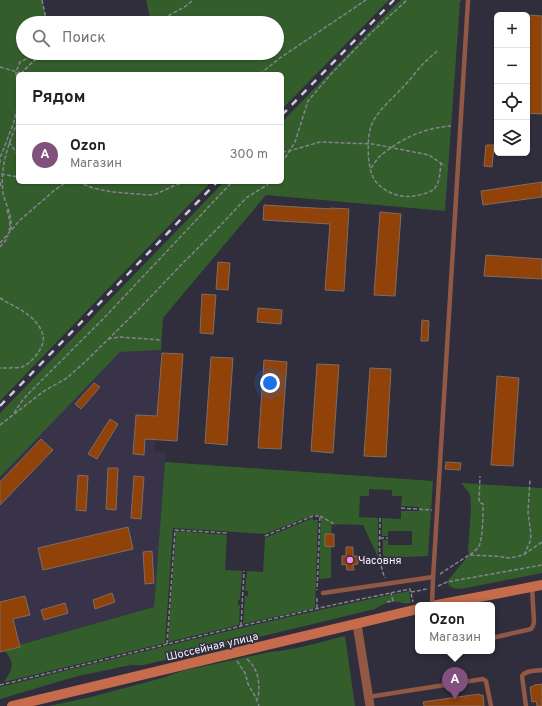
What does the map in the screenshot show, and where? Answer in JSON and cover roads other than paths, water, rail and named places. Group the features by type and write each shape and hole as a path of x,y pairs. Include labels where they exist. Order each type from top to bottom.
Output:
{"main road":[{"path":"453,602 542,585"},
{"name":"Шоссейная улица","path":"12,706 357,624 415,607"}],"street":[{"path":"357,624 369,701"}],"lane":[{"path":"432,602 468,0"},
{"path":"323,592 433,578"},
{"path":"495,637 531,629 534,622 532,587"},
{"path":"526,706 522,676 524,673 542,670"},
{"path":"369,701 483,680 486,681 491,706"}],"railway":[{"path":"284,113 394,0"},
{"path":"0,406 215,184"}],"place":[{"name":"Часовня","path":"350,560"},
{"name":"Ozon","path":"455,700"}]}
